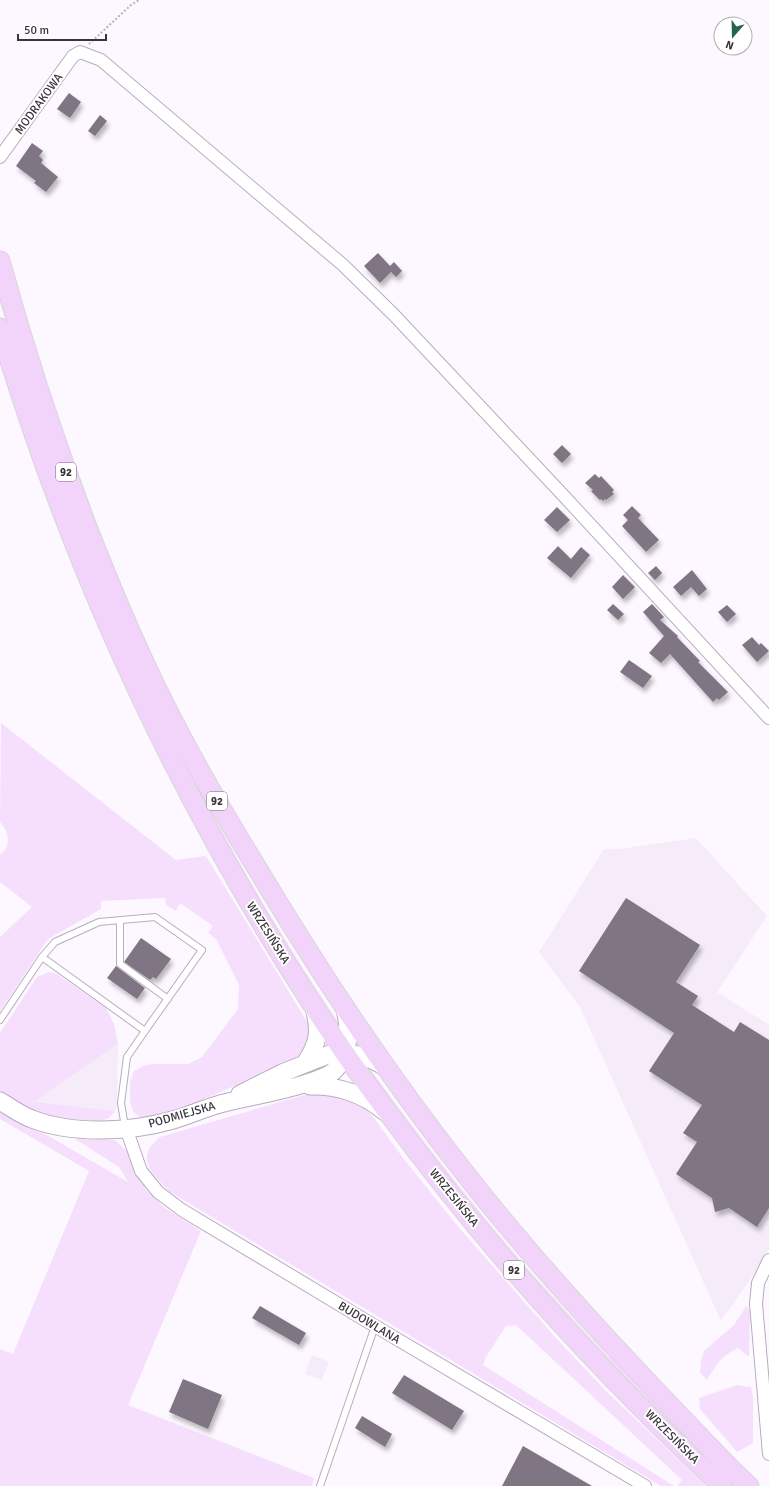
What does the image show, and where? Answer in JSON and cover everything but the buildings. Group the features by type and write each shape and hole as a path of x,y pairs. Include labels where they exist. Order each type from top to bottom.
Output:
{"main road":[{"name":"WRZESIŃSKA","path":"0,261 33,374 55,441 97,552 150,676 208,787 290,923 345,1010 431,1130 512,1231 609,1340 723,1479"},
{"name":"WRZESIŃSKA","path":"0,328 33,433 64,518 100,610 143,704 200,817 232,873 344,1053 460,1208 557,1318 647,1413 723,1479 749,1486"}],"street":[{"name":"MODRAKOWA","path":"0,157 68,63 80,52"},
{"path":"80,52 101,60 343,265 400,321 769,718"},
{"path":"306,1062 316,1046 318,1037 317,1018 312,1003"},
{"name":"PODMIEJSKA","path":"0,1101 31,1119 57,1126 90,1129 126,1128 151,1125 172,1120 226,1102 298,1087 330,1074 339,1066 344,1053 349,1026 345,1010"},
{"name":"PODMIEJSKA","path":"226,1102 253,1086 306,1062 330,1054 344,1053 360,1055 387,1068"},
{"path":"298,1087 325,1085 351,1092 372,1102 391,1117"},
{"name":"BUDOWLANA","path":"126,1128 141,1171 158,1192 182,1210 645,1486"},
{"path":"769,1260 758,1283 756,1304 769,1454"}],"lane":[{"path":"0,1020 42,957 56,942 99,922 155,916 202,950 127,1057 121,1103 126,1128"},
{"path":"120,920 120,964 168,998"},
{"path":"42,957 145,1031"},
{"path":"320,1486 375,1326"}],"path":[{"path":"80,52 131,5 139,0"}],"shaded area":[{"path":"0,285 197,784 264,905 340,1025 342,1033 280,940 180,761 10,335 0,303"},
{"path":"1,723 176,860 206,856 309,1025 312,1039 299,1058 165,1116 149,1120 138,1116 133,1111 130,1101 130,1082 134,1071 143,1066 152,1064 188,1064 202,1057 238,1009 239,985 216,939 208,933 213,926 180,903 176,911 166,905 165,898 101,901 101,909 48,939 0,1011 0,937 32,907 0,882 0,855 8,843 7,834 0,822"},
{"path":"696,838 767,916 717,992 769,1025 769,1249 754,1274 721,1321 580,1007 539,952 604,849 619,849"},
{"path":"49,972 57,974 106,1008 114,1024 118,1044 45,1094 36,1102 115,1111 109,1118 99,1122 78,1121 33,1114 0,1094 0,1033 37,977"},
{"path":"118,1044 117,1106 115,1111 36,1102 45,1094"},
{"path":"358,1059 365,1062 458,1185 532,1274 578,1324 723,1470 718,1474 620,1375 485,1227"},
{"path":"332,1092 360,1104 371,1114 403,1158 460,1229 556,1338 605,1390 705,1485 704,1486 677,1486 682,1480 516,1325 506,1326 486,1357 483,1365 674,1486 661,1486 170,1192 156,1177 148,1165 148,1153 152,1145 160,1137 311,1093"},
{"path":"0,1108 128,1182 119,1167 75,1139 115,1140 128,1152 146,1190 165,1208 201,1231 128,1405 314,1478 312,1486 0,1486 0,1349 13,1354 89,1171 0,1119"},
{"path":"746,1306 750,1310 749,1357 738,1348 732,1351 720,1361 707,1380 700,1373 701,1360 704,1351 734,1325"},
{"path":"312,1355 329,1362 322,1380 305,1374"},
{"path":"737,1385 751,1387 753,1396 753,1443 737,1452 700,1409 699,1398"}]}
